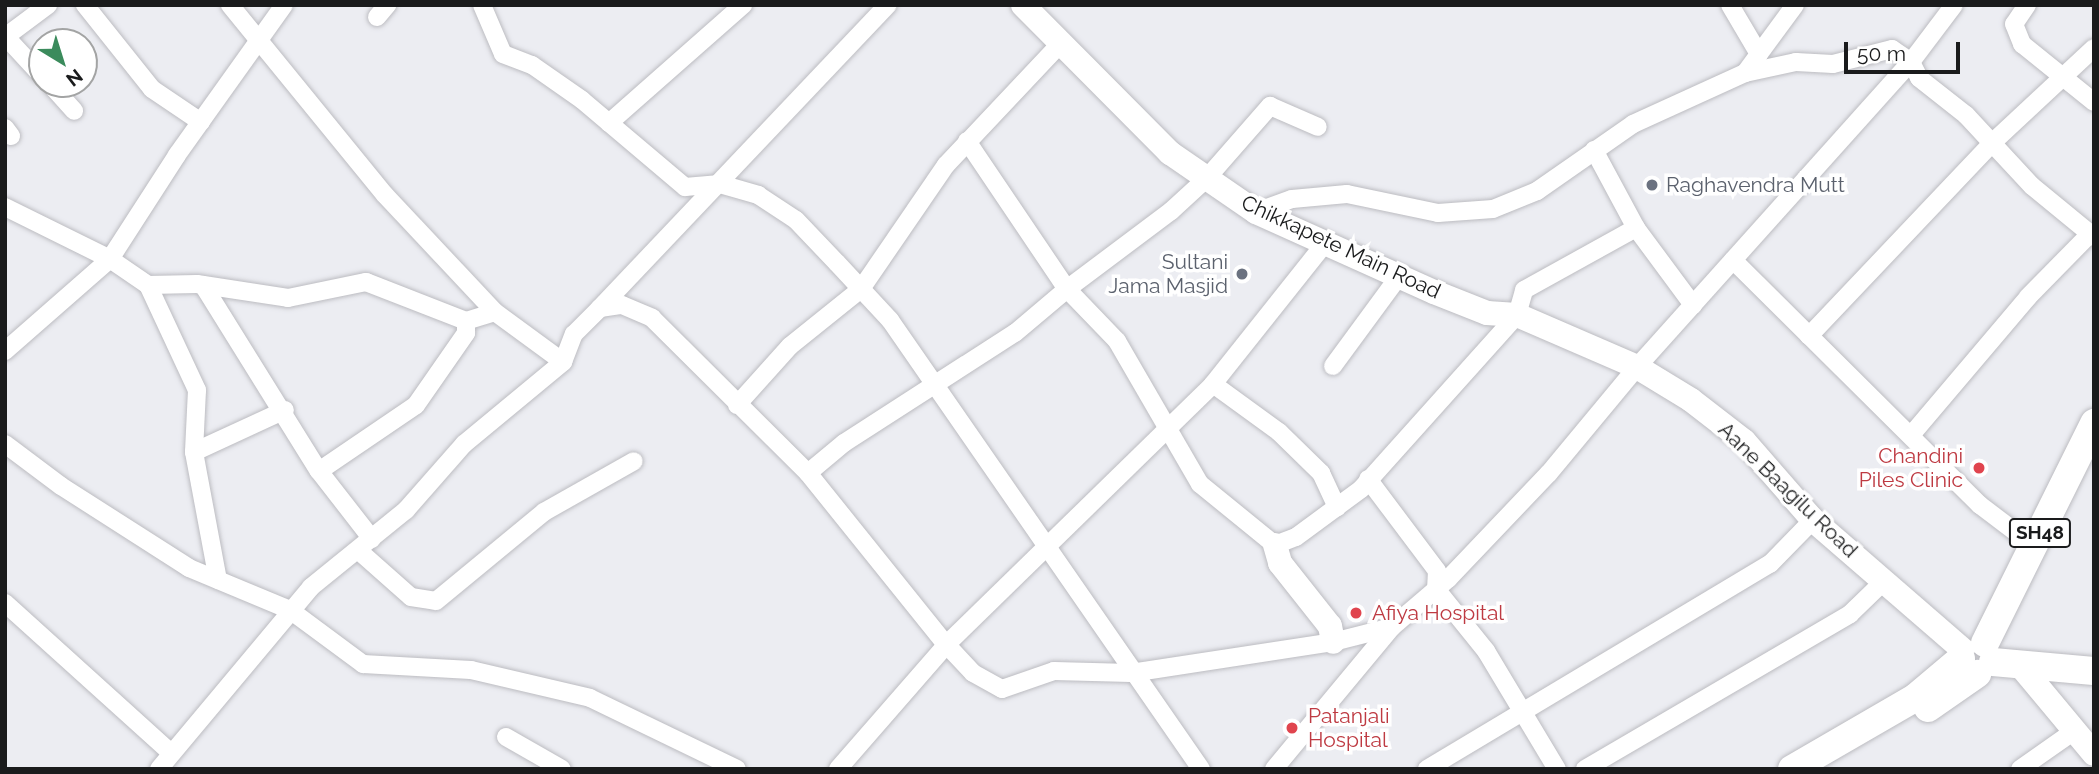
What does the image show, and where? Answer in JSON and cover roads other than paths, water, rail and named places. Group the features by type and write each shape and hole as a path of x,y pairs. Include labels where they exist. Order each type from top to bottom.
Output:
{"main road":[{"name":"SH48","path":"1821,769 1922,712 1983,659 2034,546 2090,438"},
{"name":"SH48","path":"1791,769 1983,659"},
{"path":"1983,659 2094,671"}],"street":[{"path":"28,60 6,37 48,5"},
{"path":"85,5 152,89 201,122"},
{"path":"230,5 261,38 385,195 495,312 563,362"},
{"path":"5,351 110,259 201,122 284,5"},
{"path":"482,5 503,54 532,65 609,123 685,187 720,184 758,195 796,220 861,289 890,320 1131,673 1201,769"},
{"path":"609,123 743,5"},
{"path":"159,769 290,610 336,562 366,545 406,510 464,444 563,362 573,334 720,184 888,5"},
{"name":"Chikkapete Main Road","path":"1023,5 1170,153 1256,212 1486,313 1517,316 1637,367"},
{"path":"1730,5 1759,54"},
{"path":"1745,74 1795,5"},
{"path":"1274,769 1392,627 1436,589 1549,473 1637,367 1911,62 1954,5"},
{"path":"2027,5 2013,30 2030,52 2065,76 2094,102"},
{"path":"737,405 790,346 861,289 946,165 1061,43"},
{"path":"1810,336 1992,143 2094,48"},
{"path":"1256,212 1292,199 1347,194 1438,212 1493,209 1537,191 1633,124 1745,74 1796,62 1833,64 1892,49 1911,62 1919,78 1992,143 2032,186 2092,235 2028,298 1912,434"},
{"path":"62,98 74,111"},
{"path":"808,473 844,443 1015,333 1207,178 1270,106 1318,127"},
{"path":"967,141 1067,289 1117,341 1167,424 1179,453 1200,484 1275,545 1280,563 1329,626 1333,642"},
{"path":"1594,150 1636,228 1693,305"},
{"path":"5,207 110,259 148,285 197,390 194,452 218,580"},
{"path":"1275,545 1296,537 1337,508 1368,479 1517,316 1524,290 1636,228"},
{"path":"838,769 947,644 1167,424 1213,384 1325,243"},
{"path":"1733,260 1912,434 1980,505 2034,546"},
{"path":"1333,366 1399,276"},
{"path":"148,285 203,285 288,298 366,282 466,321 495,312"},
{"path":"203,285 285,410 319,471 366,545 411,597 436,601 544,512 634,461"},
{"path":"600,308 622,304 652,318 808,473 973,674 1002,689 1054,671 1131,673 1333,642 1392,627"},
{"path":"319,471 416,405 466,333 466,321"},
{"name":"Aane Baagilu Road","path":"1637,367 1744,441 1813,520 1883,582 2074,731 2094,754"},
{"path":"1213,384 1279,432 1321,473 1337,508"},
{"path":"194,452 285,410"},
{"path":"5,444 61,486 177,561 290,610 363,664 471,670 590,698 737,769"},
{"path":"1368,479 1437,571 1436,589 1486,651 1557,769"},
{"path":"1427,769 1521,709 1770,564 1813,520"},
{"path":"1585,769 1850,614 1883,582"},
{"path":"5,603 172,753"},
{"path":"2020,769 2074,731"},
{"path":"506,737 562,769"}],"place":[{"name":"Raghavendra Mutt","path":"1652,185"},
{"name":"Sultani Jama Masjid","path":"1242,274"},
{"name":"Chandini Piles Clinic","path":"1979,468"},
{"name":"Afiya Hospital","path":"1356,613"},
{"name":"Patanjali Hospital","path":"1292,728"}]}
